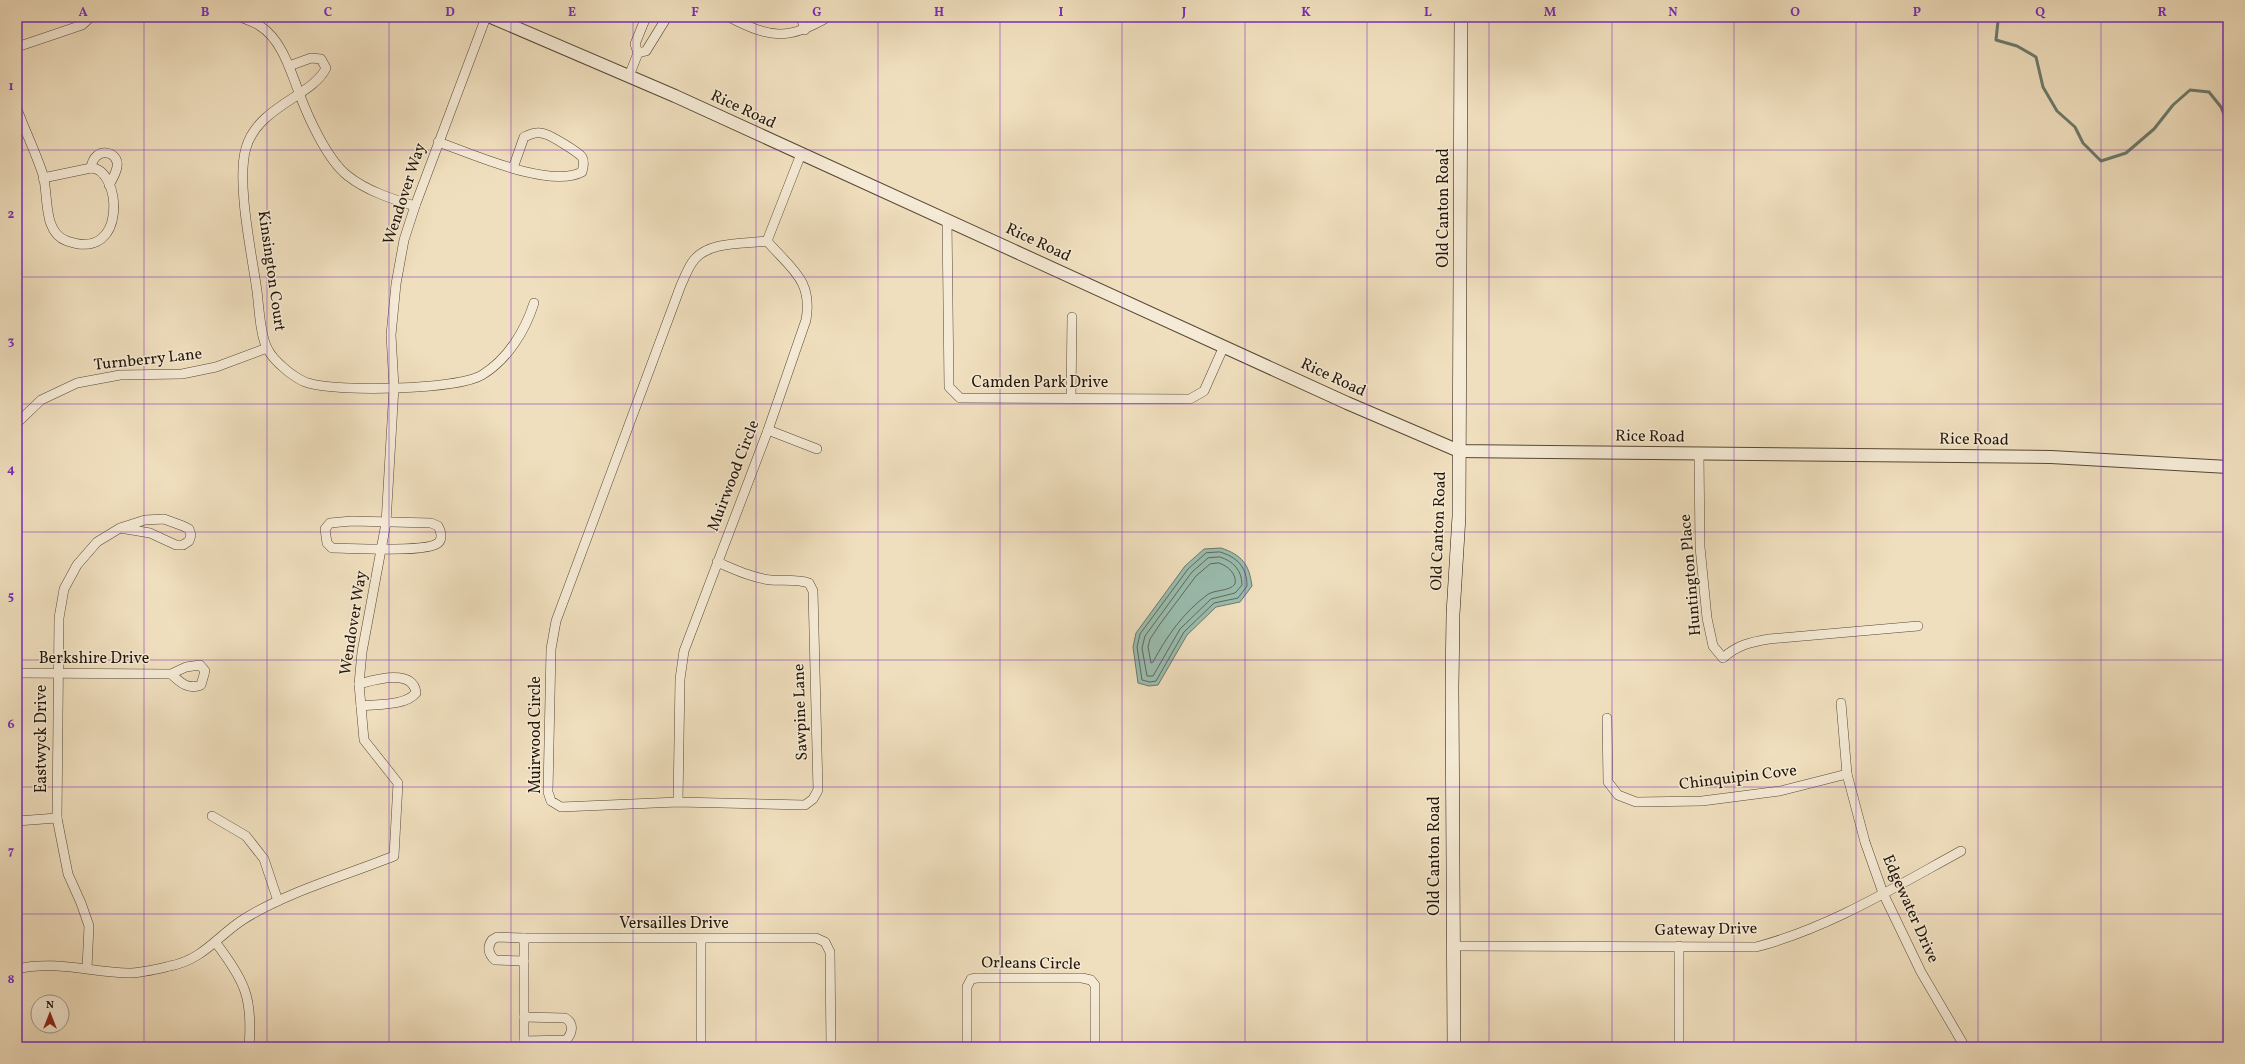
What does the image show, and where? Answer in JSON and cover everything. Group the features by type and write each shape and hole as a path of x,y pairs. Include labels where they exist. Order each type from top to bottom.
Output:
{"main road":[{"name":"Old Canton Road","path":"1454,1047 1452,687 1453,614 1459,516 1461,17"}],"street":[{"path":"17,47 82,25 91,17"},
{"path":"241,17 261,26 276,42 289,66 299,92 325,148 348,176 383,196 415,206"},
{"name":"Wendover Way","path":"17,969 30,966 86,968 129,973 172,966 202,953 216,943 240,921 278,901 394,856 398,783 364,740 359,684 362,652 386,523 394,387 391,335 396,284 404,240 415,206 486,17"},
{"name":"Rice Road","path":"491,17 629,76 947,219 1347,403 1459,451 2052,457 2228,467"},
{"path":"629,76 638,53 635,44 646,17"},
{"path":"638,53 646,51 667,17"},
{"path":"730,17 752,28 769,33 786,34 805,30 828,17"},
{"path":"801,17 805,30"},
{"name":"Kinsington Court","path":"289,66 311,58 321,59 326,68 322,77 274,110 257,128 246,147 243,178 261,319 267,348 284,368 307,383 336,388 373,389 454,384 482,375 506,355 526,325 534,304"},
{"path":"17,110 43,178 45,202 52,225 61,238 78,245 91,244 101,239 109,231 114,206 109,185 102,171 96,168 91,168 43,178"},
{"path":"438,142 513,168 552,178 573,177 582,172 584,165 582,157 576,153 545,133 533,132 524,137 513,168"},
{"path":"91,168 92,159 97,154 107,153 116,159 117,168 109,185"},
{"path":"767,241 801,154"},
{"name":"Camden Park Drive","path":"947,219 949,387 960,398 1190,399 1204,391 1224,346"},
{"name":"Muirwood Circle","path":"767,241 800,277 807,290 809,304 806,320 768,430 684,651 680,679 678,802 561,807 551,802 548,792 551,649 556,621 681,285 694,260 709,250 723,246 767,241"},
{"path":"1070,398 1072,317"},
{"name":"Turnberry Lane","path":"17,423 41,400 77,383 120,375 189,372 216,368 267,348"},
{"path":"768,430 817,449"},
{"name":"Huntington Place","path":"1699,454 1700,547 1707,618 1713,646 1723,658 1733,649 1745,644 1769,638 1918,626"},
{"name":"Eastwyck Drive","path":"86,968 89,926 68,874 57,818 59,618 64,589 76,565 97,542 120,528 145,520 164,520 183,526 188,529 191,535 189,541 183,545 176,545 150,533 120,528"},
{"path":"352,521 386,523 431,523 438,526 441,538 439,543 431,547 381,549 332,548 327,543 325,529 330,523 352,521"},
{"name":"Sawpine Lane","path":"678,802 805,805 813,799 818,790 813,591 809,583 798,579 771,580 749,575 717,562"},
{"name":"Berkshire Drive","path":"17,673 171,674"},
{"path":"359,684 382,679 403,678 411,682 416,688 416,693 412,697 402,701 361,706"},
{"name":"Edgewater Drive","path":"1841,703 1847,774 1865,842 1883,893 1921,972 1965,1047"},
{"name":"Chinquipin Cove","path":"1607,718 1608,782 1618,795 1636,802 1702,801 1772,792 1847,774"},
{"path":"212,816 246,836 264,859 278,901"},
{"path":"17,820 57,818"},
{"name":"Gateway Drive","path":"1453,946 1756,947 1790,938 1883,893 1961,851"},
{"name":"Versailles Drive","path":"524,962 495,960 491,957 489,949 492,940 497,938 816,938 825,942 830,952 831,1047"},
{"path":"524,938 524,962 524,1017 524,1044 566,1040 570,1036 572,1027 565,1018 524,1017"},
{"path":"701,939 701,1047"},
{"path":"216,943 238,971 247,997 251,1021 249,1047"},
{"path":"1679,946 1679,1047"},
{"name":"Orleans Circle","path":"967,1047 967,987 971,979 1082,978 1091,980 1095,985 1095,1047"}],"water":[{"path":"1221,548 1234,554 1243,561 1249,572 1252,586 1240,602 1216,607 1187,635 1158,685 1149,686 1138,683 1133,647 1136,633 1185,566 1204,549"}],"waterway":[{"path":"2001,17 1998,21 1996,40 2017,46 2036,57 2043,87 2057,111 2075,127 2083,143 2101,161 2126,153 2154,129 2173,105 2190,90 2209,92 2221,107 2228,124"}]}
